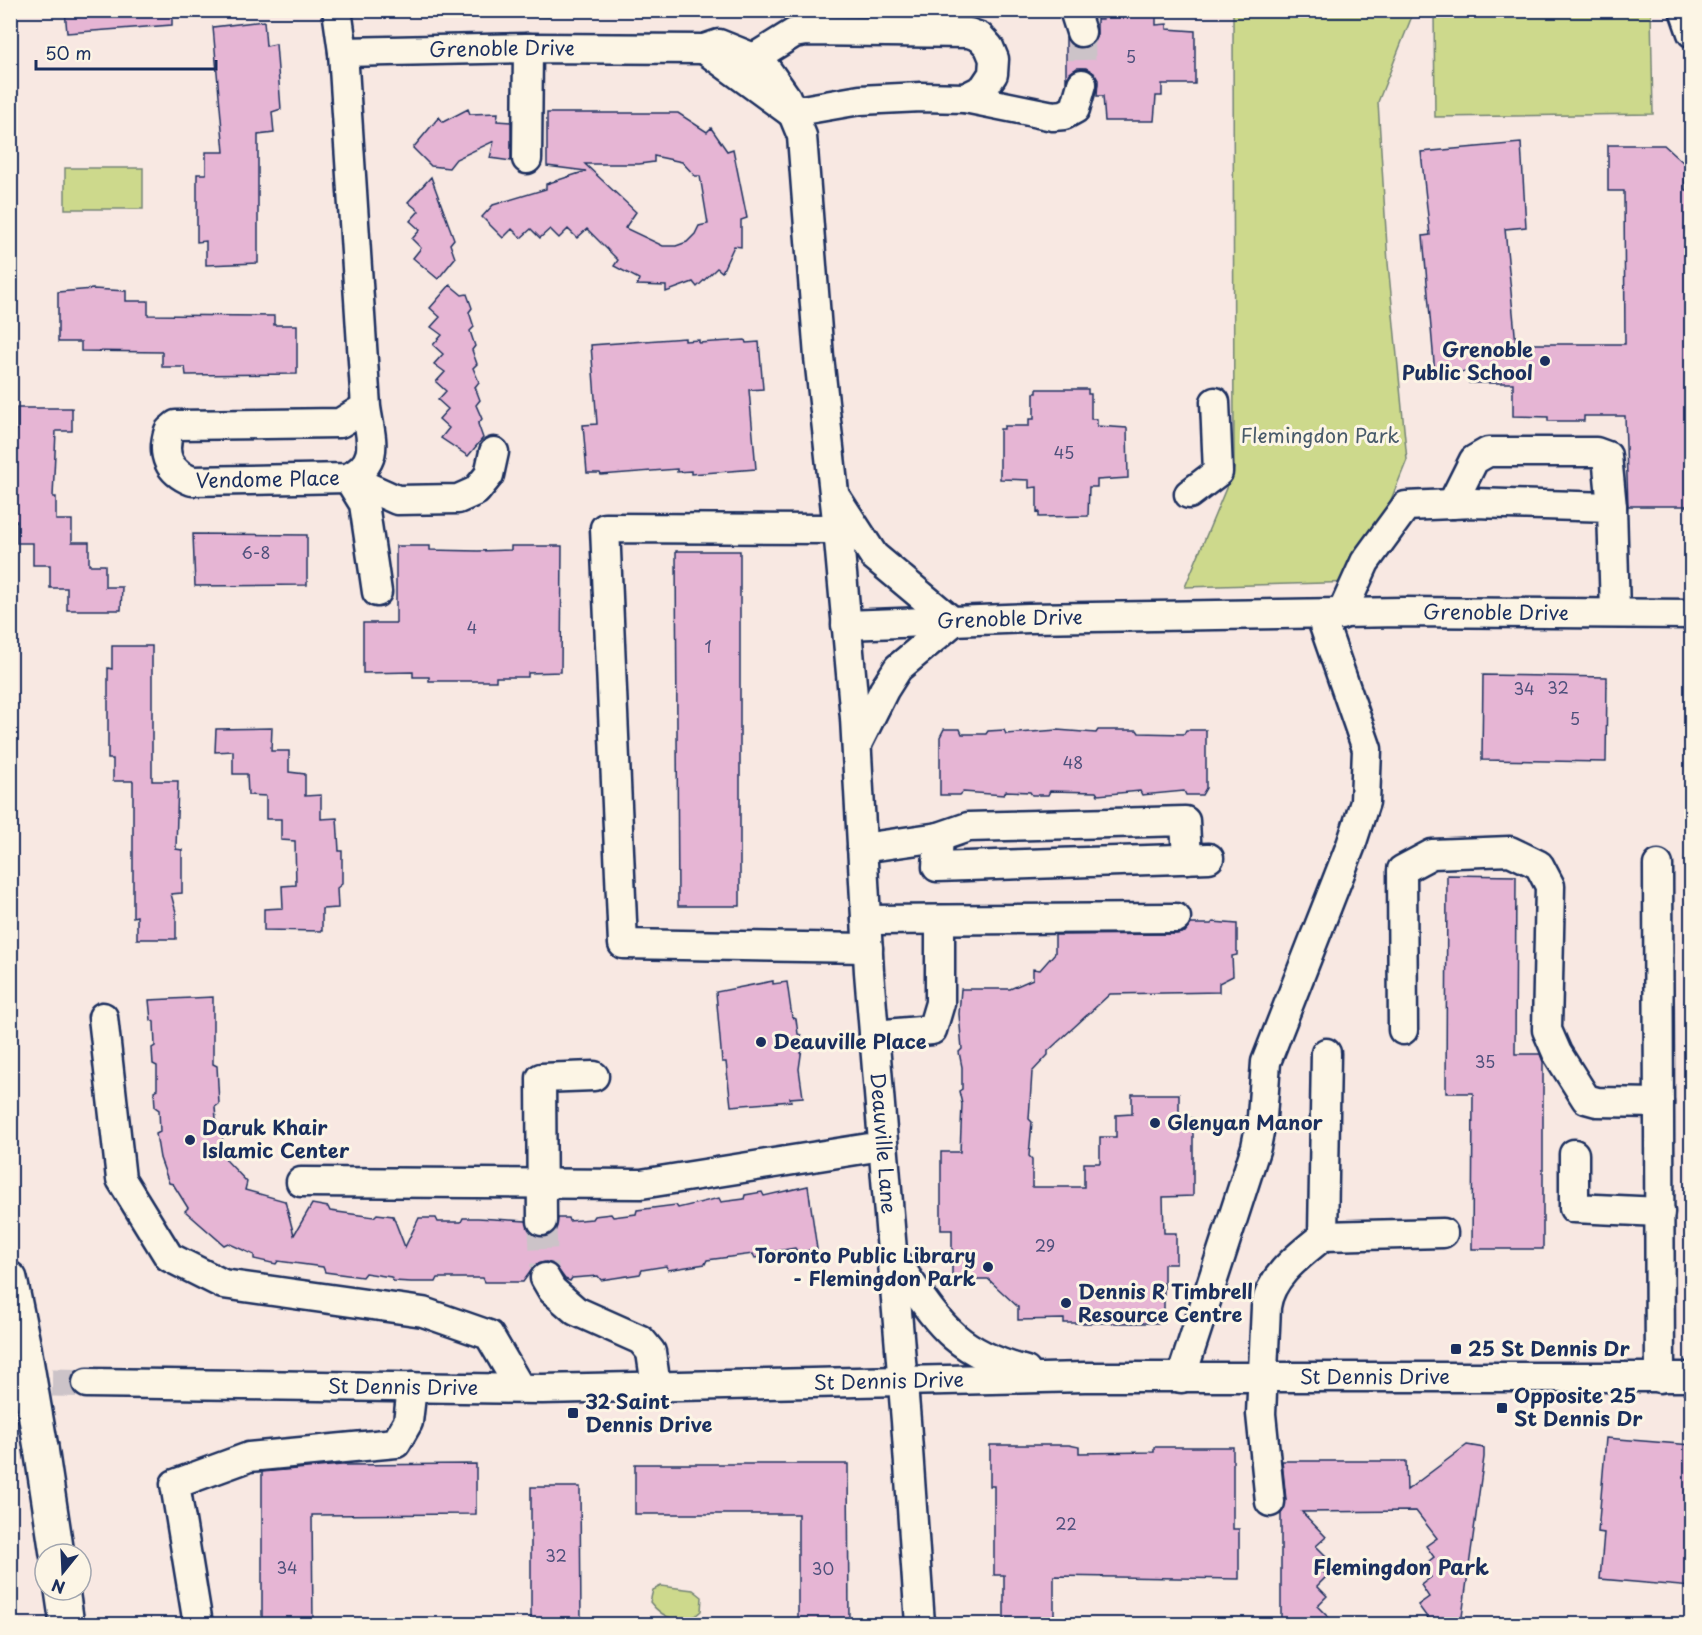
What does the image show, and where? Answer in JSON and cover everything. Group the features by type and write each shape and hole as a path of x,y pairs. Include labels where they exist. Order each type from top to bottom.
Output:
{"highway":[{"path":"10,1279 24,1348 55,1542"},
{"path":"64,1602 67,1624"}],"street":[{"path":"338,10 343,52"},
{"path":"1684,10 1692,33"},
{"path":"754,58 794,33 806,30 969,33 986,43 994,59 994,67 988,85 965,98"},
{"name":"Grenoble Drive","path":"343,52 528,48 704,49 719,44 754,58 778,84 802,136 819,357 846,625 1029,618 1331,614 1615,612 1692,614"},
{"path":"527,159 528,48"},
{"path":"704,49 791,112 860,100 921,97 965,98 1058,116 1075,109 1082,84"},
{"name":"Vendome Place","path":"343,52 366,406 372,453 360,472 348,478 192,481 178,476 170,467 166,453 166,438 169,431 176,425 340,423 366,406"},
{"path":"1189,494 1218,472 1215,402"},
{"path":"348,478 397,500 458,499 476,491 483,483 489,475 494,452"},
{"path":"1452,504 1474,460 1488,452 1596,452 1607,456 1612,507 1615,612"},
{"path":"348,478 364,504 377,592"},
{"path":"834,495 874,556 953,622 898,668 884,690 856,746"},
{"path":"1180,1378 1256,1147 1262,1117 1266,1062 1351,845 1365,802 1367,749 1331,614 1406,506 1452,504 1612,507"},
{"path":"838,529 605,528 623,944 867,934 940,920 1176,918"},
{"name":"Deauville Lane","path":"846,625 882,1146 903,1382 920,1624"},
{"path":"862,848 939,837 968,827 1185,820 1198,858 937,867 939,837"},
{"path":"1403,1030 1402,870 1432,854 1510,851 1539,865 1550,886 1547,1030 1569,1075 1586,1099 1597,1102 1659,1102"},
{"path":"1658,865 1660,1378"},
{"path":"874,1035 932,1030 940,1003 940,920"},
{"path":"103,1017 121,1179 169,1257 223,1284 423,1312 489,1335 520,1388"},
{"path":"1323,1236 1326,1053"},
{"path":"542,1221 541,1078 594,1076"},
{"path":"301,1182 641,1184 882,1146"},
{"path":"1575,1154 1574,1208 1660,1212"},
{"path":"1270,1502 1261,1414 1267,1298 1288,1266 1323,1236 1443,1233"},
{"path":"890,1254 942,1326 972,1352 1026,1371 1085,1377"},
{"path":"545,1278 552,1290 576,1311 641,1340 651,1352 656,1386"},
{"name":"St Dennis Drive","path":"87,1383 520,1388 1085,1377 1692,1377"},
{"path":"198,1624 175,1484 249,1457 396,1443 408,1422 412,1387"}],"green space":[{"path":"384,10 548,10 549,17 384,11"},
{"name":"Flemingdon Park","path":"1233,11 1414,11 1378,102 1388,263 1407,460 1358,582 1185,587 1234,469"},
{"path":"1434,11 1651,11 1653,114 1435,117"},
{"path":"65,168 143,168 143,209 65,209"},
{"path":"661,1586 693,1590 702,1597 701,1611 688,1619 681,1620 661,1613 650,1602 653,1590"}],"building":[{"path":"65,10 172,10 172,25 67,33"},
{"path":"1103,10 1156,10 1156,25 1167,24 1167,29 1195,31 1195,84 1162,84 1162,96 1156,96 1154,121 1105,121 1103,96 1097,96 1098,80 1094,73 1086,68 1077,68 1066,80 1066,38 1078,48 1093,44 1097,35 1097,19 1103,19"},
{"path":"264,21 266,46 276,44 281,109 272,112 274,133 258,135 258,263 206,265 206,241 197,242 197,174 206,174 206,152 224,152 213,27"},
{"path":"468,109 470,114 498,113 497,121 511,122 511,161 490,158 494,141 456,159 449,168 431,166 413,148 439,117 443,122"},
{"path":"547,113 678,113 707,132 711,128 727,151 733,149 747,218 741,220 741,247 734,246 722,272 717,268 697,287 693,282 666,292 666,286 637,285 639,279 614,266 618,260 587,229 577,238 568,229 559,238 550,229 540,238 531,229 521,238 512,229 503,238 482,217 493,205 546,189 546,184 586,171 547,166","holes":["654,156 682,162 695,176 700,176 708,224 699,226 687,242 676,246 663,246 625,228 636,212 585,164 639,164 654,162"]},
{"path":"1521,143 1526,227 1505,229 1516,344 1625,344 1624,191 1608,191 1608,145 1664,145 1685,164 1685,190 1692,190 1692,506 1628,506 1625,416 1584,416 1584,421 1548,421 1548,417 1513,416 1513,383 1469,383 1469,371 1435,374 1423,236 1430,235 1421,152"},
{"path":"431,177 454,239 450,244 455,258 438,279 413,258 421,248 412,239 420,230 410,221 419,211 408,202"},
{"path":"450,285 462,295 467,294 472,308 469,312 474,327 470,331 475,346 472,350 477,364 473,368 479,382 475,387 480,400 476,405 482,419 478,424 483,438 468,456 441,438 449,428 439,419 448,409 438,400 446,391 436,382 445,372 434,364 443,354 433,345 442,335 431,327 440,317 430,308"},
{"path":"93,289 126,291 126,301 148,301 148,315 274,316 274,325 297,325 297,374 186,375 185,367 162,367 162,352 81,351 81,342 58,342 58,292"},
{"path":"685,338 685,341 699,340 699,343 745,340 746,343 759,342 763,389 749,390 756,469 691,474 691,471 677,472 677,469 601,475 600,473 587,473 583,425 597,424 591,345"},
{"path":"1037,389 1088,389 1088,394 1091,394 1091,419 1097,419 1097,426 1127,428 1128,478 1097,480 1097,487 1089,487 1088,516 1039,517 1037,487 1029,488 1029,480 1000,479 1000,429 1004,429 1004,426 1029,426 1029,419 1034,419 1034,393 1037,393"},
{"path":"17,408 72,408 72,431 56,431 53,497 56,497 56,520 72,520 72,542 89,542 89,565 105,565 105,587 122,587 121,610 67,610 67,588 50,588 50,565 33,565 33,543 17,543 17,521 10,521 10,430 17,430"},
{"path":"193,534 307,535 307,585 195,586"},
{"path":"396,546 430,546 430,550 478,551 511,550 511,546 562,546 561,672 528,673 528,677 496,677 496,681 429,681 429,677 413,677 413,672 363,673 363,623 396,623"},
{"path":"676,551 740,551 740,906 678,906"},
{"path":"112,646 152,646 152,781 178,781 176,849 182,850 182,893 171,894 176,912 176,939 137,939 137,916 133,917 133,781 113,781 113,759 108,759 108,668 112,669"},
{"path":"1483,675 1607,677 1606,762 1482,760"},
{"path":"272,728 271,751 289,751 289,772 305,774 305,796 321,795 321,819 337,818 339,851 342,851 342,884 337,888 338,908 322,909 322,931 264,930 264,909 283,908 282,886 296,885 295,841 281,840 281,819 266,819 266,796 248,795 247,774 233,774 233,751 215,752 216,729"},
{"path":"944,729 960,729 962,734 986,734 988,731 1004,730 1006,734 1057,730 1096,733 1098,730 1137,730 1139,733 1184,734 1186,730 1206,730 1206,788 1202,795 1186,795 1184,791 1142,795 1140,791 1098,795 1096,792 1050,791 1048,795 1032,795 1030,792 1006,791 1004,795 963,792 960,795 940,795 940,737"},
{"path":"1447,875 1516,876 1515,1054 1540,1054 1543,1062 1543,1249 1472,1249 1473,1093 1446,1093"},
{"name":"Glenyan Manor","path":"1213,922 1237,924 1237,955 1232,956 1233,976 1219,983 1219,992 1110,994 1048,1051 1048,1055 1032,1072 1029,1156 1032,1159 1032,1187 1084,1187 1084,1163 1100,1163 1100,1137 1116,1137 1116,1115 1132,1114 1132,1094 1179,1094 1179,1118 1193,1118 1193,1196 1163,1197 1164,1233 1176,1233 1176,1264 1164,1264 1164,1323 1064,1323 1064,1319 1018,1320 1018,1307 988,1279 952,1279 952,1230 941,1230 941,1152 960,1152 962,1104 959,1091 962,1089 962,1067 959,1052 962,1049 959,1014 961,989 1010,989 1033,979 1033,969 1040,970 1055,953 1055,935 1176,934 1185,932 1191,924 1211,924"},
{"name":"Deauville Place","path":"773,981 773,984 787,982 792,1017 796,1019 798,1034 801,1035 799,1069 803,1097 790,1098 791,1101 731,1106 726,1062 722,1062 716,992"},
{"name":"Daruk Khair Islamic Center","path":"213,997 213,1064 217,1066 219,1104 215,1107 217,1130 221,1131 226,1160 247,1182 245,1190 285,1201 294,1235 312,1204 328,1207 330,1211 374,1217 377,1214 393,1216 405,1247 419,1218 436,1218 438,1222 461,1222 463,1218 526,1221 533,1235 543,1237 556,1230 558,1218 568,1218 569,1221 592,1219 594,1216 611,1214 613,1217 636,1214 637,1210 676,1205 678,1208 719,1198 721,1202 744,1199 745,1195 762,1192 764,1196 808,1186 817,1249 798,1252 795,1248 771,1252 770,1255 755,1258 753,1254 707,1260 705,1264 668,1270 666,1266 642,1270 640,1274 601,1280 598,1276 572,1278 570,1281 565,1279 554,1264 546,1262 536,1264 523,1282 485,1282 483,1278 438,1278 436,1282 393,1281 391,1277 365,1273 362,1277 325,1272 323,1267 278,1261 276,1264 254,1259 254,1255 228,1243 224,1245 185,1211 188,1208 173,1184 169,1183 160,1158 156,1134 160,1132 159,1110 155,1107 154,1091 157,1089 157,1066 153,1064 154,1022 151,1020 149,1000"},
{"path":"1606,1438 1692,1445 1692,1587 1600,1579 1604,1533 1598,1532"},
{"path":"990,1445 1069,1445 1079,1447 1079,1453 1154,1452 1154,1447 1233,1447 1233,1529 1239,1529 1239,1579 1054,1576 1054,1624 1004,1624 1004,1575 994,1575 994,1486 990,1486"},
{"path":"1467,1445 1484,1448 1484,1457 1461,1624 1432,1624 1418,1605 1429,1597 1421,1585 1431,1577 1423,1566 1434,1557 1426,1546 1437,1538 1416,1511 1302,1512 1326,1537 1316,1546 1326,1556 1317,1566 1327,1576 1317,1586 1327,1596 1317,1606 1335,1624 1281,1624 1281,1514 1286,1500 1282,1461 1406,1461 1407,1490"},
{"path":"476,1464 476,1514 312,1515 313,1624 262,1624 262,1472 342,1465"},
{"path":"635,1464 848,1464 849,1624 798,1624 798,1514 635,1514"},
{"path":"531,1487 580,1487 581,1624 531,1624"}],"tunnel":[{"path":"1081,32 1082,84"},
{"path":"542,1221 545,1278"},
{"path":"10,1382 87,1383"}],"place":[{"name":"Grenoble Public School","path":"1545,361"},
{"name":"Deauville Place","path":"761,1042"},
{"name":"Glenyan Manor","path":"1155,1123"},
{"name":"Daruk Khair Islamic Center","path":"190,1140"},
{"name":"Toronto Public Library - Flemingdon Park","path":"988,1267"},
{"name":"Dennis R Timbrell Resource Centre","path":"1066,1303"},
{"name":"25 St Dennis Dr","path":"1456,1349"},
{"name":"Opposite 25 St Dennis Dr","path":"1502,1408"},
{"name":"32 Saint Dennis Drive","path":"573,1413"}],"district":[{"name":"Flemingdon Park","path":"1401,1568"}]}
